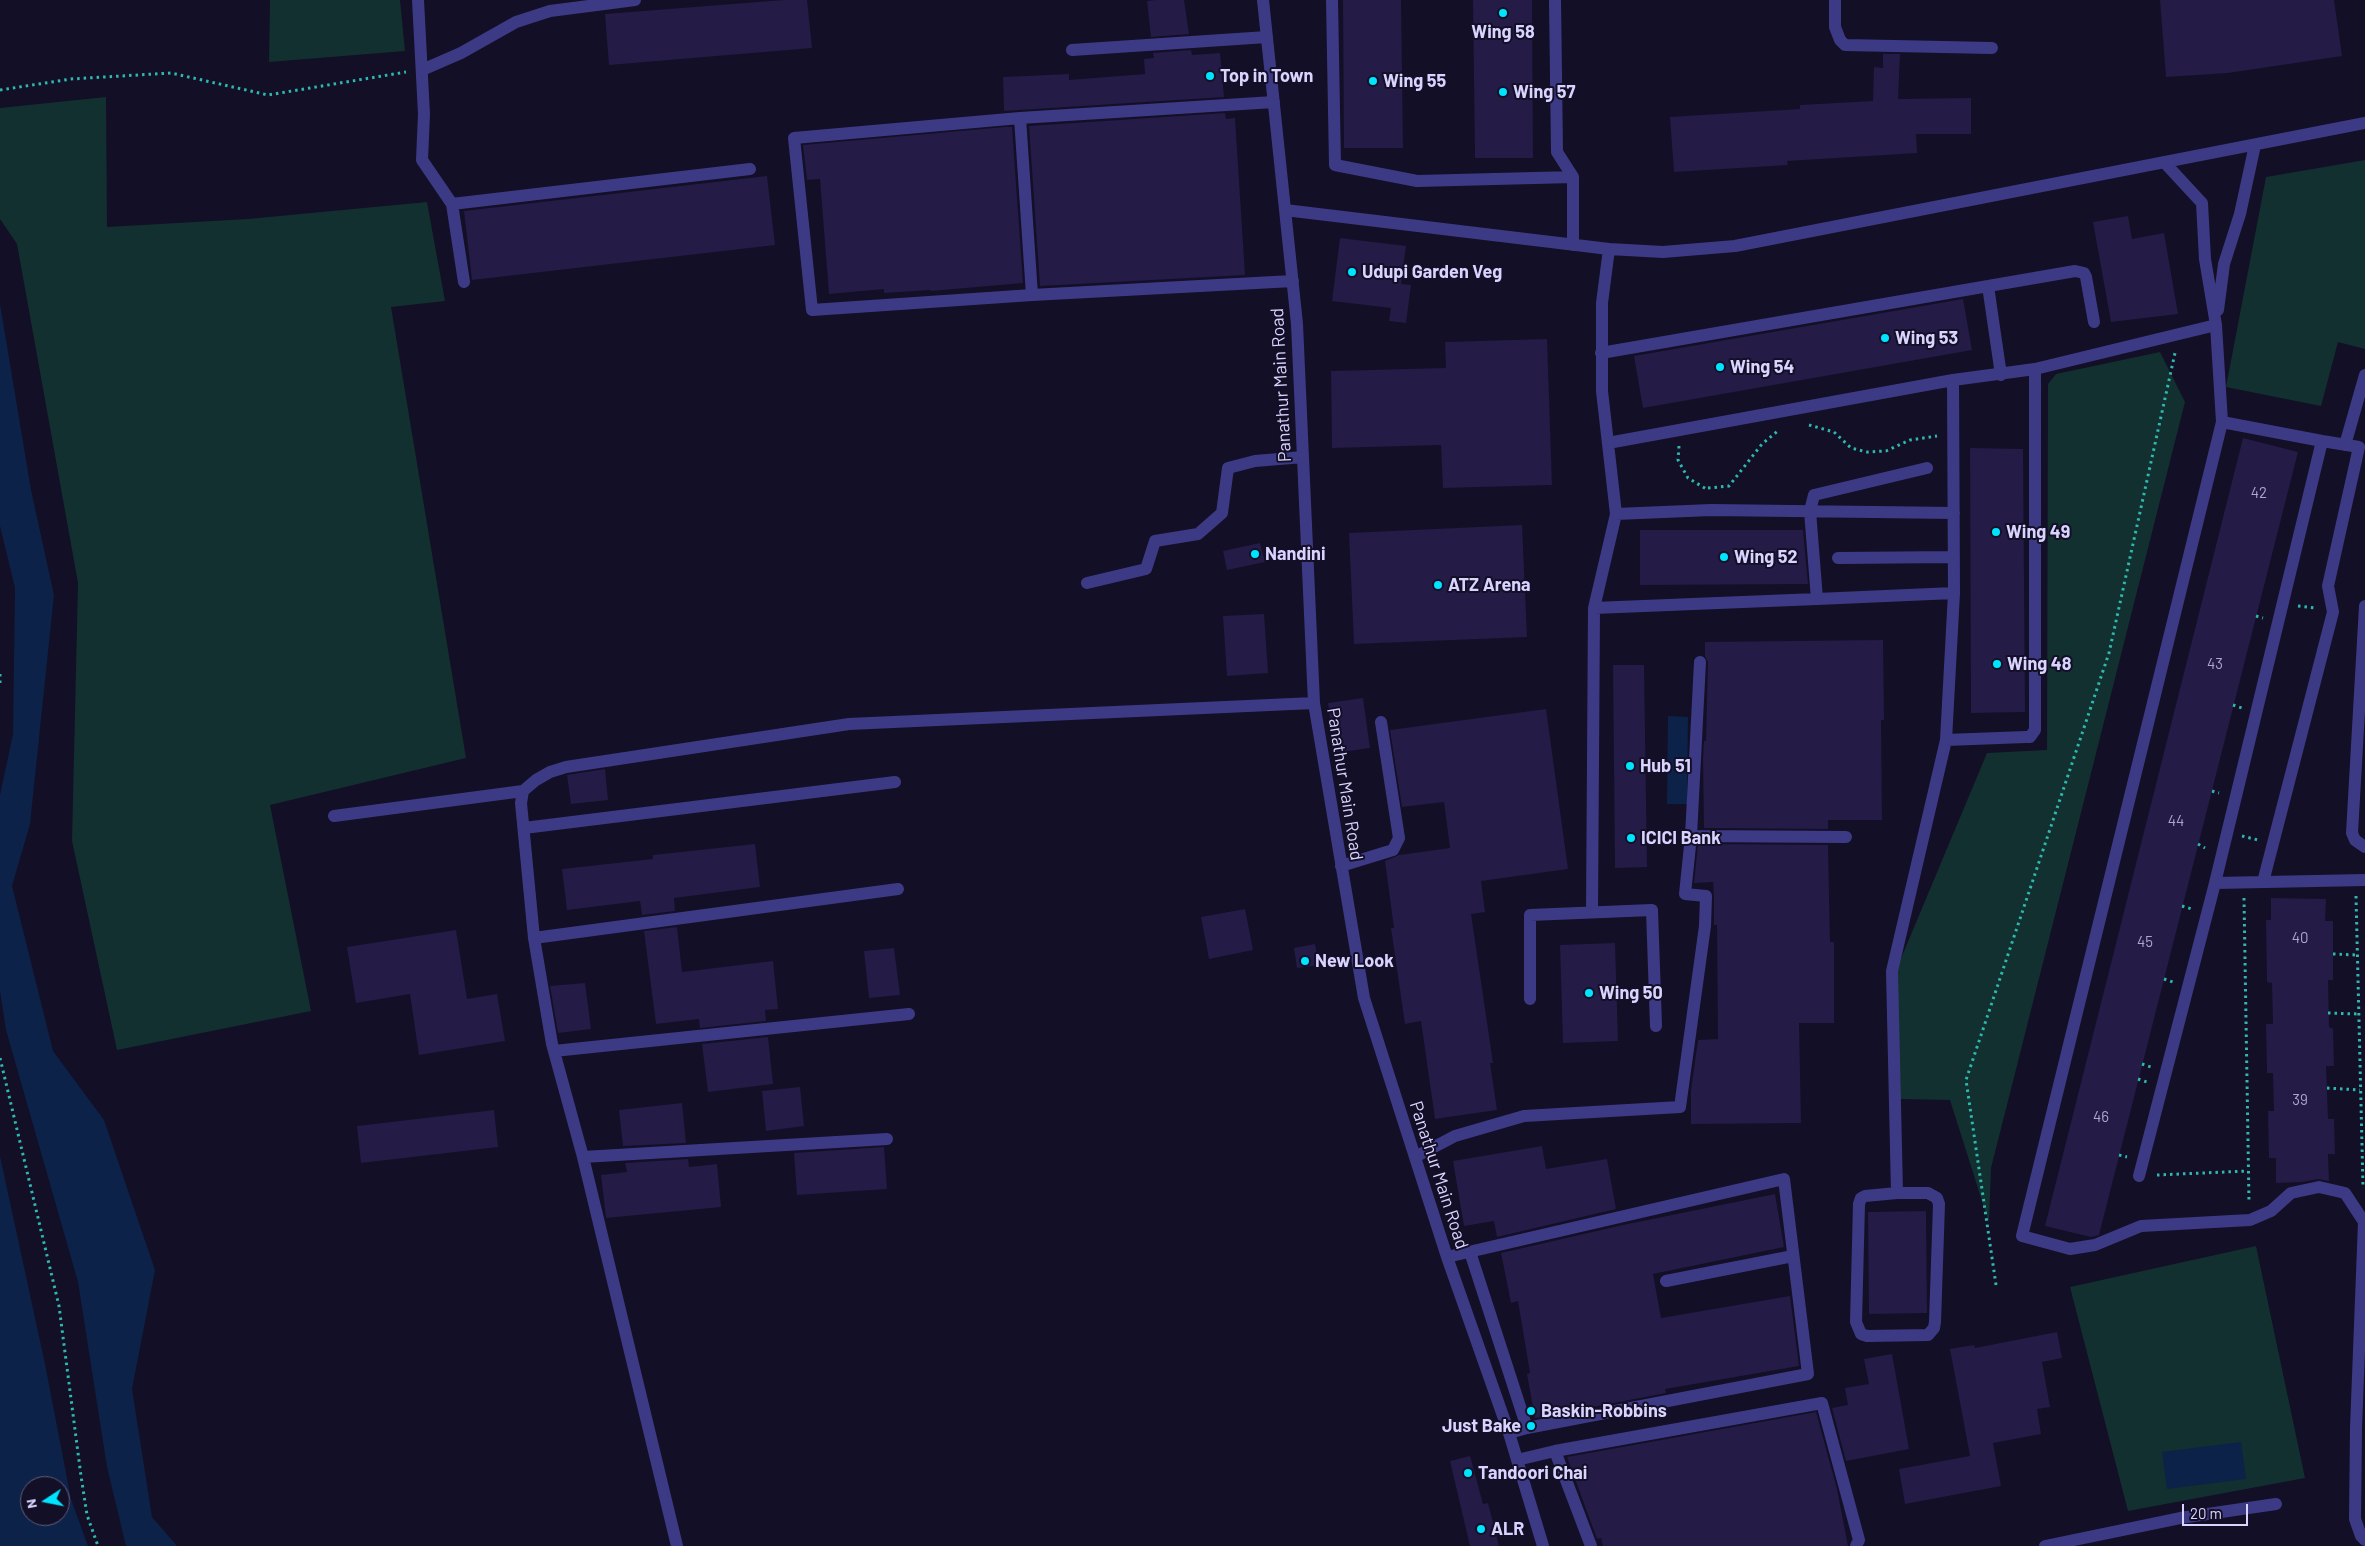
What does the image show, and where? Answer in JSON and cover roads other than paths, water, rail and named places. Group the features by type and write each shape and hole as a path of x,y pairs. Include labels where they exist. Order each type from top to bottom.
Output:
{"street":[{"path":"418,0 424,114 422,160 452,204 464,282"},
{"path":"422,70 461,53 516,22 541,14 635,0"},
{"name":"Panathur Main Road","path":"1263,0 1293,281 1314,703 1364,998 1448,1257 1509,1433 1544,1546"},
{"path":"1332,0 1335,166 1417,181 1573,177"},
{"path":"1555,0 1557,152 1573,177 1573,245"},
{"path":"1835,0 1835,27 1840,40 1845,45 1992,48"},
{"path":"1072,50 1267,37"},
{"path":"1274,102 1020,118 794,138 812,310 1032,295 1293,281"},
{"path":"1020,118 1032,295"},
{"path":"1286,210 1573,245 1663,252 1735,246 2365,123"},
{"path":"2216,325 2224,264 2240,214 2254,145"},
{"path":"2164,162 2202,203 2205,259 2216,325 2222,422 2022,1236 2070,1248 2094,1245 2140,1226 2250,1220 2271,1212 2291,1193 2318,1187 2345,1193 2364,1222 2356,1428 2355,1519 2361,1536 2365,1540"},
{"path":"452,204 750,169"},
{"path":"1592,912 1594,608 1616,514 1602,391 1602,303 1609,249"},
{"path":"1601,353 2080,271 2086,277 2094,322"},
{"path":"1988,286 2001,375"},
{"path":"1608,443 1953,380 2035,369 2216,325"},
{"path":"1946,740 2026,737 2030,736 2035,730 2035,369"},
{"path":"2345,445 2365,374"},
{"path":"1896,1193 1892,971 1946,740 1954,593 1953,380"},
{"path":"2222,422 2359,447 2328,586 2333,612 2263,882"},
{"path":"2139,1176 2215,883 2322,441"},
{"path":"1087,583 1146,569 1155,540 1198,534 1222,513 1228,468 1255,460 1303,457"},
{"path":"1817,599 1810,511 1814,495 1927,468"},
{"path":"1616,514 1712,510 1954,513"},
{"path":"1838,558 1954,558"},
{"path":"1594,608 1954,593"},
{"path":"2365,606 2352,833 2354,840 2365,847"},
{"path":"1415,1157 1455,1136 1524,1116 1680,1107 1705,926 1706,896 1685,894 1691,836 1700,662"},
{"path":"334,816 523,791 536,780 550,772 566,768 848,724 1314,703"},
{"path":"1341,866 1393,850 1399,838 1381,722"},
{"path":"524,828 895,782"},
{"path":"523,791 521,803 534,938 554,1051 583,1157 652,1451 677,1546"},
{"path":"1691,836 1846,837"},
{"path":"2215,883 2360,880"},
{"path":"534,938 898,890"},
{"path":"1530,999 1530,915 1652,910 1656,1026"},
{"path":"554,1051 909,1014"},
{"path":"583,1157 887,1139"},
{"path":"1448,1257 1784,1179 1808,1374 1509,1433"},
{"path":"1896,1193 1928,1193 1937,1198 1939,1204 1934,1328 1928,1334 1867,1336 1861,1334 1856,1322 1859,1201 1865,1196 1896,1193"},
{"path":"1470,1252 1527,1428"},
{"path":"1666,1281 1793,1256"},
{"path":"1516,1460 1555,1450 1822,1403 1859,1540 1856,1546"},
{"path":"1555,1450 1591,1546"},
{"path":"2045,1546 2180,1518 2276,1504"}],"water":[{"path":"0,304 31,490 54,595 30,824 12,886 53,1051 104,1120 155,1270 132,1389 152,1517 177,1546 126,1546 107,1467 78,1282 6,1030 0,991 0,795 13,734 15,588 0,526"},
{"path":"1668,716 1688,717 1687,804 1667,804"},
{"path":"0,1156 45,1364 67,1476 20,1476 20,1526 70,1526 70,1494 88,1546 0,1546"},
{"path":"2241,1442 2246,1479 2167,1489 2162,1452"}],"place":[{"name":"Wing 58","path":"1503,13"},
{"name":"Top in Town","path":"1210,76"},
{"name":"Wing 55","path":"1373,81"},
{"name":"Wing 57","path":"1503,92"},
{"name":"Udupi Garden Veg","path":"1352,272"},
{"name":"Wing 53","path":"1885,338"},
{"name":"Wing 54","path":"1720,367"},
{"name":"Wing 49","path":"1996,532"},
{"name":"Nandini","path":"1255,554"},
{"name":"Wing 52","path":"1724,557"},
{"name":"ATZ Arena","path":"1438,585"},
{"name":"Wing 48","path":"1997,664"},
{"name":"Hub 51","path":"1630,766"},
{"name":"ICICI Bank","path":"1631,838"},
{"name":"New Look","path":"1305,961"},
{"name":"Wing 50","path":"1589,993"},
{"name":"Baskin-Robbins","path":"1531,1411"},
{"name":"Just Bake","path":"1531,1426"},
{"name":"Tandoori Chai","path":"1468,1473"},
{"name":"ALR","path":"1481,1529"}]}
